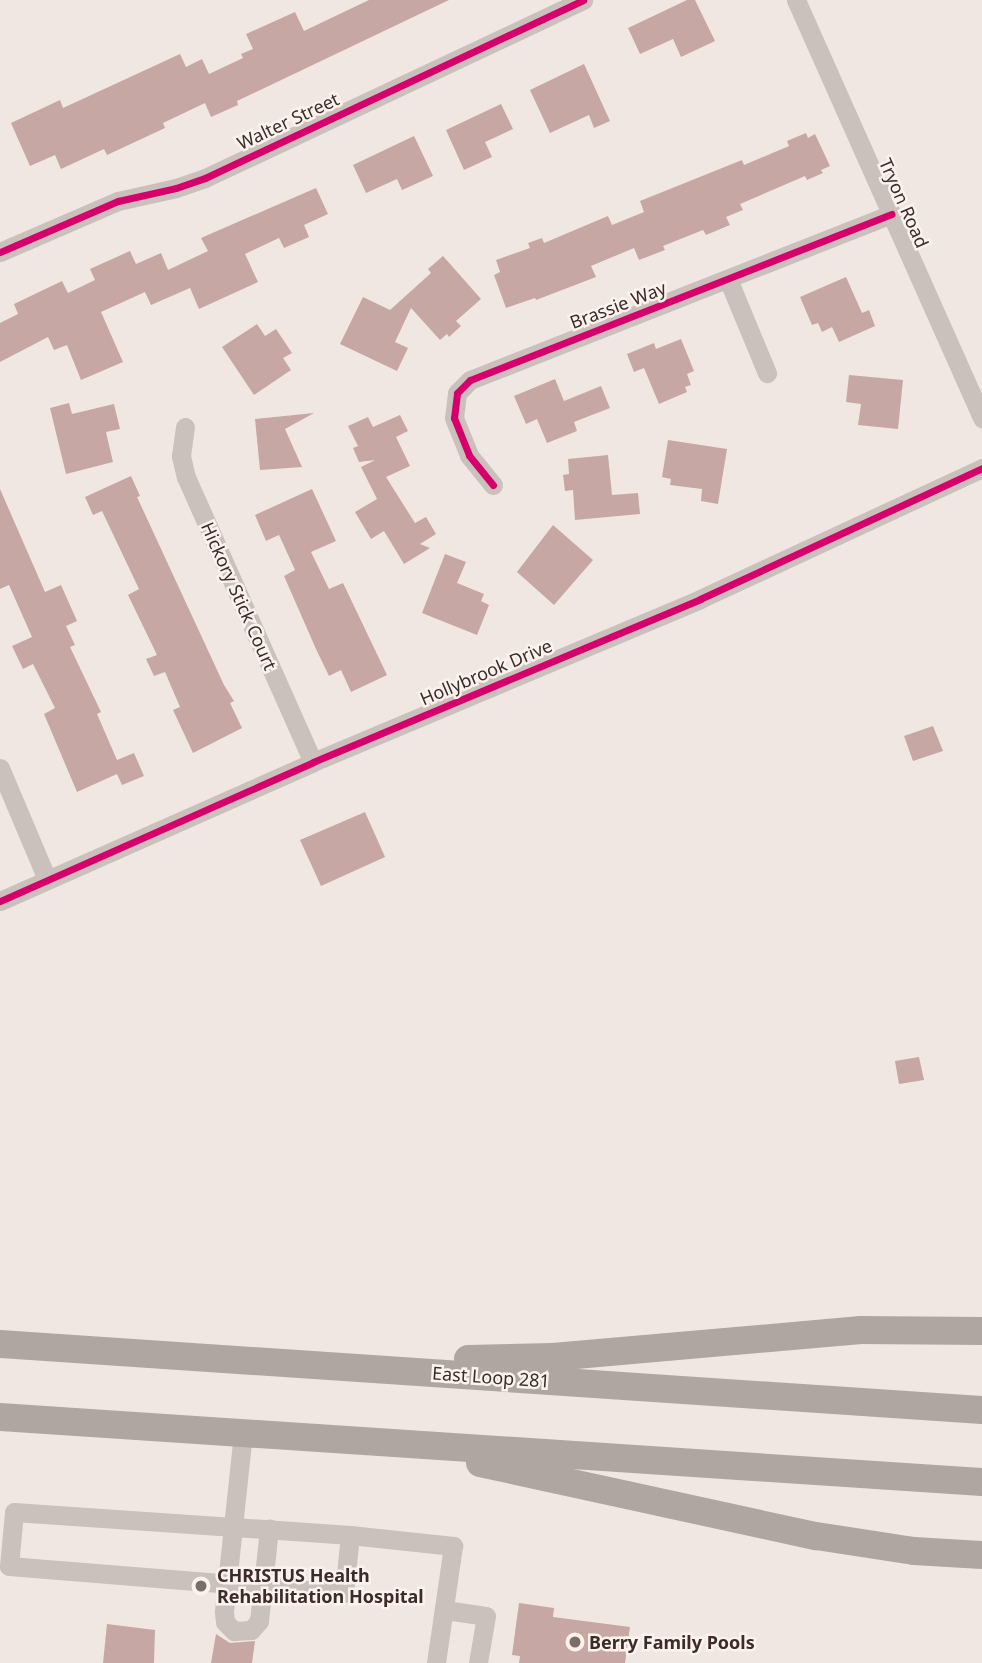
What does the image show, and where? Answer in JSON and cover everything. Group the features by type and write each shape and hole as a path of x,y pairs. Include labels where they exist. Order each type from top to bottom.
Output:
{"highway":[{"path":"364,1368 470,1359 593,1354 785,1335 900,1329 982,1331"},
{"name":"East Loop 281","path":"0,1344 982,1410"},
{"path":"0,1417 982,1482"},
{"path":"367,1441 550,1477 816,1536 914,1551 982,1555"}],"street":[{"name":"Walter Street","path":"0,252 107,205 205,178 583,0"},
{"name":"Tryon Road","path":"796,0 982,418"},
{"name":"Brassie Way","path":"493,485 470,455 454,418 455,399 465,383 891,214"},
{"path":"728,279 767,373"},
{"name":"Hickory Stick Court","path":"186,427 181,456 186,477 313,762"},
{"name":"Hollybrook Drive","path":"0,901 313,762 700,599 982,468"},
{"path":"0,768 47,879"},
{"path":"243,1433 223,1617 228,1628 239,1633 251,1630 259,1621 269,1529"},
{"path":"350,1535 344,1593 9,1566 14,1512 350,1535 453,1546 436,1663"},
{"path":"445,1609 486,1616 478,1663"}],"building":[{"path":"369,0 449,0 237,101 238,105 211,117 205,103 163,123 165,128 107,155 104,149 61,169 55,155 30,166 11,123 60,100 63,108 180,54 186,67 202,59 209,74 243,58 241,54 253,49 246,34 295,12 304,31"},
{"path":"687,0 695,0 715,41 681,57 673,39 640,54 628,28"},
{"path":"584,64 610,121 594,128 589,115 550,133 530,90"},
{"path":"501,104 513,129 485,142 492,157 464,170 446,130"},
{"path":"806,133 808,138 815,134 830,166 821,170 823,173 807,180 805,176 740,204 743,210 726,217 730,225 706,235 703,230 663,246 665,250 639,260 634,248 591,266 596,277 536,300 535,298 506,308 494,275 500,272 496,260 530,248 528,243 542,238 544,243 608,216 612,225 644,212 640,201 742,160 744,165 789,146 787,141"},
{"path":"414,136 433,176 402,190 397,179 366,193 353,165"},
{"path":"316,188 328,214 304,225 309,237 284,248 279,238 245,254 258,282 199,309 190,288 151,305 145,292 101,312 123,362 81,380 67,345 54,350 48,337 0,362 0,323 18,314 14,304 62,281 68,293 95,280 90,269 130,251 136,264 161,253 168,270 208,251 201,238"},
{"path":"443,256 481,299 456,321 461,326 449,337 447,334 440,340 411,308 395,342 408,348 397,371 340,344 363,297 390,310 431,273 428,269"},
{"path":"846,277 862,313 869,310 875,326 839,342 832,327 822,332 818,323 812,325 800,297"},
{"path":"257,324 265,336 276,329 292,353 283,358 291,370 254,395 222,347"},
{"path":"681,339 694,371 687,374 691,385 685,387 687,392 659,404 644,368 634,372 627,354 654,343 656,349"},
{"path":"849,375 903,380 898,429 858,425 861,404 846,402"},
{"path":"555,379 564,401 601,386 610,408 574,422 577,431 547,443 537,419 526,424 514,396"},
{"path":"69,403 72,414 114,404 120,429 106,432 113,462 66,474 50,408"},
{"path":"314,413 285,429 302,467 260,470 255,419"},
{"path":"400,415 408,431 396,437 410,466 386,477 415,523 426,517 436,534 420,544 430,548 404,564 384,531 371,539 355,512 377,499 361,467 375,460 359,462 353,448 358,446 348,426 368,417 373,427"},
{"path":"668,440 727,449 718,504 701,501 702,489 670,485 671,479 662,477"},
{"path":"608,455 612,495 638,493 640,514 575,520 573,490 565,491 563,475 569,474 568,459"},
{"path":"131,476 140,496 137,497 224,685 234,701 230,703 242,728 193,753 173,710 180,707 165,672 154,676 146,659 157,655 128,595 139,589 102,511 93,515 85,497"},
{"path":"0,489 45,592 61,585 77,621 66,626 75,645 70,647 101,712 97,714 117,760 134,753 144,776 122,785 117,774 77,792 44,714 55,708 33,664 23,669 12,646 32,637 9,585 0,589"},
{"path":"312,489 336,541 311,552 329,589 343,583 387,675 351,692 341,670 329,676 284,576 295,570 279,535 266,541 255,515"},
{"path":"553,525 593,560 554,605 517,572"},
{"path":"445,554 466,562 457,583 484,594 481,601 489,605 477,635 422,613"},
{"path":"933,726 943,751 913,761 904,736"},
{"path":"365,812 385,857 321,886 300,840"},
{"path":"919,1057 924,1080 899,1084 895,1061"},
{"name":"Berry Family Pools","path":"519,1603 554,1608 553,1617 630,1627 625,1663 519,1663 520,1656 512,1655"},
{"path":"107,1624 155,1630 154,1663 103,1663"},
{"path":"216,1634 230,1643 255,1641 252,1663 211,1663"}],"cycle path":[{"path":"0,252 118,201 176,188 205,178 583,0"},
{"path":"493,485 469,455 454,418 457,393 470,380 892,214"},
{"path":"0,901 313,762 700,599 982,468"}],"place":[{"name":"CHRISTUS Health Rehabilitation Hospital","path":"201,1586"},
{"name":"Berry Family Pools","path":"575,1642"}]}
